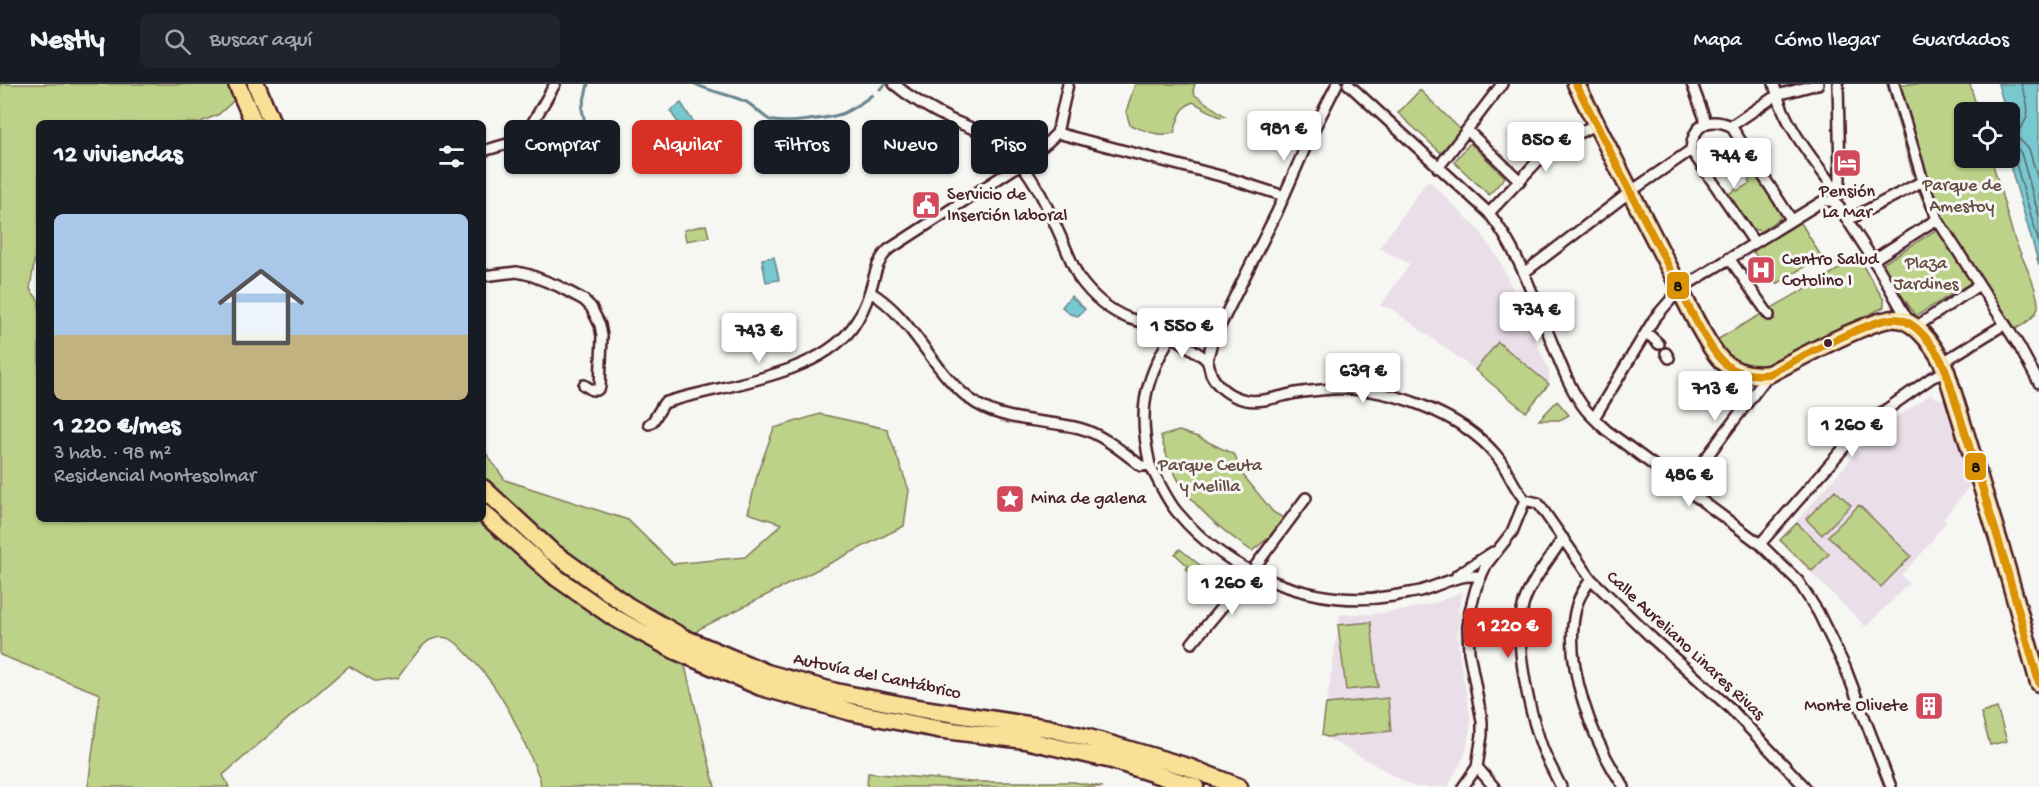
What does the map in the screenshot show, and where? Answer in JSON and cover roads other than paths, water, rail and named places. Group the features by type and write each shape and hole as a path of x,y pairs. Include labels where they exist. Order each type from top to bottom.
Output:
{"highway":[{"path":"237,84 253,120"},
{"path":"256,84 271,120"},
{"path":"1576,84 1680,289 1721,360 1744,373 1768,374 1876,321 1907,324 1927,339 1945,367 2000,545 2039,683"},
{"name":"Autovía del Cantábrico","path":"486,491 550,550 628,606 684,638 767,673 837,692 928,710 1048,728 1178,764 1239,787"},
{"name":"Autovía del Cantábrico","path":"486,516 557,578 612,617 676,651 761,687 851,712 937,729 1025,740 1112,760 1195,787"}],"street":[{"path":"486,150 514,142 525,136 555,84"},
{"path":"894,84 914,100 971,127"},
{"path":"1048,140 1057,132 1068,84"},
{"path":"1337,84 1212,342 1207,361 1221,389 1248,400 1345,388 1404,398 1432,409 1459,424 1494,452 1505,466 1517,491 1525,500 1512,532 1486,565 1476,588 1468,627 1469,652 1482,721 1482,735 1477,767 1462,787"},
{"path":"1348,84 1489,213 1510,241 1525,272 1562,369 1575,394 1593,418 1760,544 1798,581 1818,612 1845,667 1891,787"},
{"path":"1438,168 1502,84"},
{"path":"1692,84 1706,122"},
{"path":"1774,84 1784,113 1802,144 1838,193"},
{"path":"1731,126 1777,95 1818,84"},
{"path":"1838,84 1839,207"},
{"path":"1894,84 1923,181 1937,219 2005,324 2039,382"},
{"path":"1754,242 1691,150 1696,130 1706,122 1714,121 1731,126 1791,219"},
{"path":"1489,213 1549,149 1596,124"},
{"path":"1467,130 1520,181"},
{"path":"1057,132 1228,178 1284,196"},
{"path":"1525,272 1630,192 1691,150"},
{"path":"649,424 664,403 784,371 803,364 834,346 849,333 858,321 870,292 877,265 888,250 1006,174"},
{"path":"1027,174 1052,219 1079,278 1089,292 1126,317 1155,327 1171,336 1207,361"},
{"path":"1848,220 1923,181"},
{"path":"1593,418 1654,319 1680,289 1823,201 1832,201 1848,220 1873,260 1907,324 1979,285"},
{"path":"1873,260 1937,219"},
{"path":"1729,258 1769,315"},
{"path":"486,276 517,272 530,275 584,300 597,318 602,336 600,387 592,390 584,384"},
{"path":"870,292 881,298 897,314 952,382 977,404 1015,418 1082,429 1118,448 1141,466 1150,465"},
{"path":"1760,544 1863,426 2005,324"},
{"path":"1646,332 1659,344"},
{"path":"1171,336 1152,371 1145,394 1142,422 1150,465 1176,511 1206,542 1251,572 1298,590 1333,597 1390,596 1420,591 1467,575 1481,577"},
{"path":"1684,487 1768,374"},
{"path":"1192,643 1251,572 1306,498"},
{"name":"Calle Aureliano Linares Rivas","path":"1525,500 1538,504 1591,579 1653,639 1731,708 1805,787"},
{"path":"1561,787 1540,742 1525,681 1520,626 1526,596 1563,538"},
{"path":"1447,582 1498,549"},
{"path":"1591,579 1576,607 1572,631 1573,648 1588,717 1606,757 1624,787"},
{"path":"1477,767 1494,787"}],"water":[{"path":"1998,84 2039,84 2039,265 2011,168 2020,168 2020,102 2003,102"},
{"path":"681,103 692,120 676,120 670,111"},
{"path":"774,257 779,280 766,282 762,259"},
{"path":"1071,296 1085,309 1078,316 1070,314 1062,307"}],"waterway":[{"path":"584,120 582,109 588,84"},
{"path":"695,84 744,101 770,120 785,122 838,115 872,95"},
{"path":"880,89 886,84"}],"place":[{"name":"Pensión La Mar","path":"1847,163"},
{"name":"Servicio de Inserción laboral","path":"926,205"},
{"name":"Centro Salud Cotolino I","path":"1761,270"},
{"name":"Mina de galena","path":"1010,499"},
{"name":"Monte Olivete","path":"1929,706"}],"park label":[{"name":"Parque de Amestoy","path":"1962,196"},
{"name":"Plaza Jardines","path":"1926,274"},
{"name":"Parque Ceuta y Melilla","path":"1210,476"}]}
